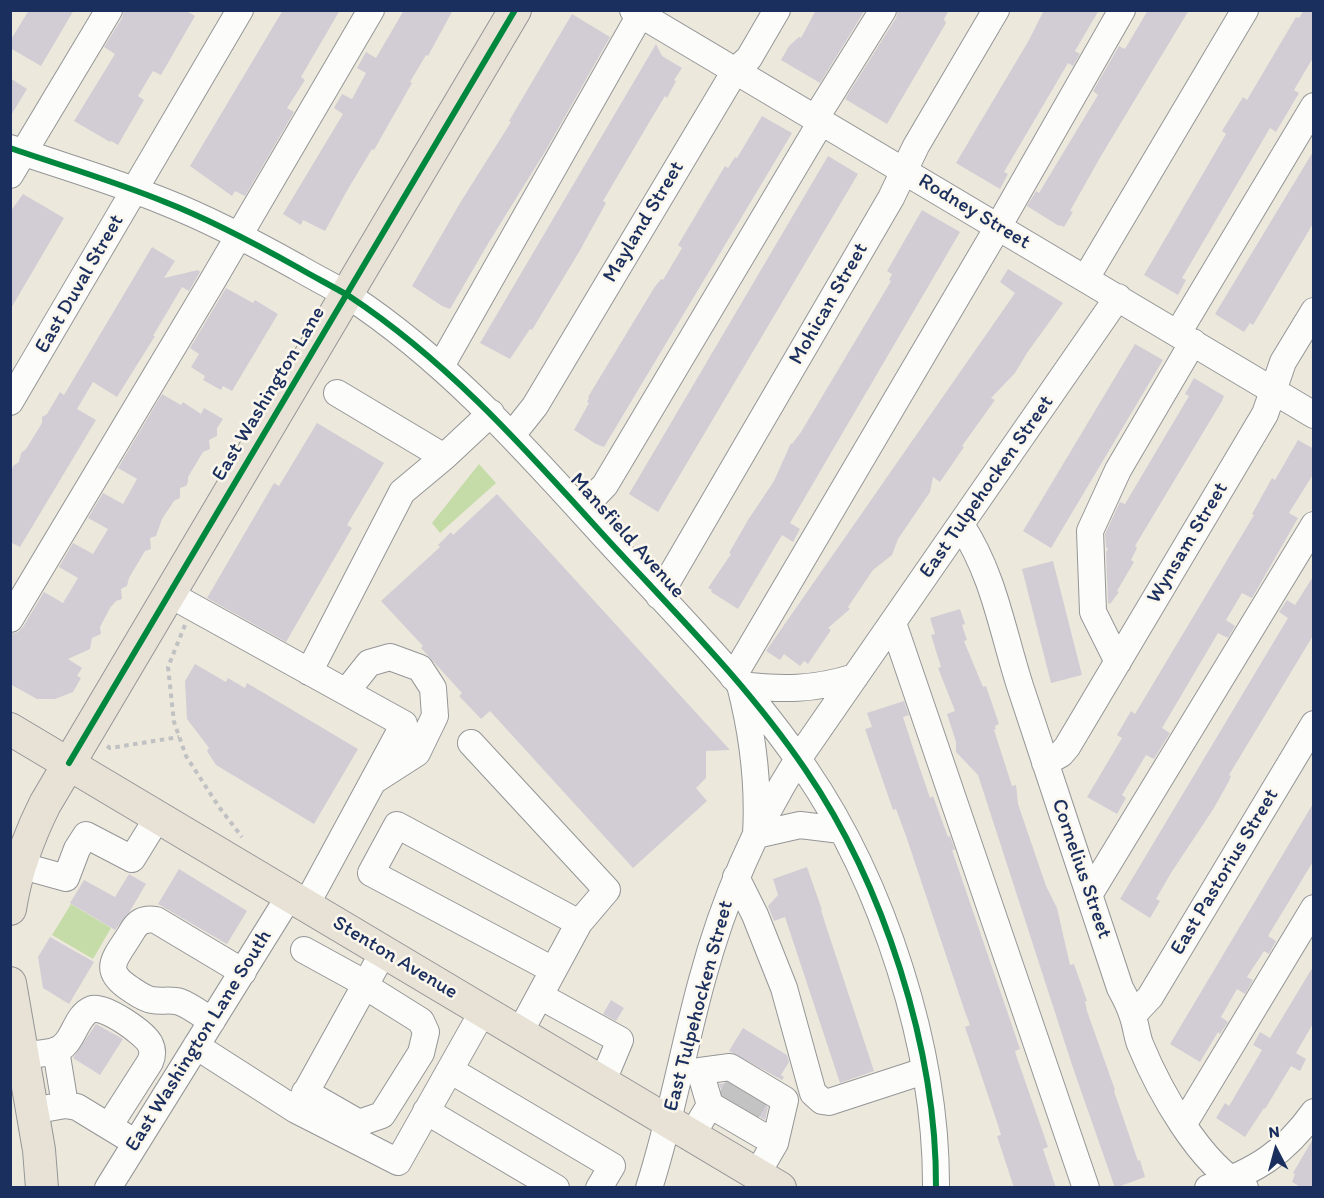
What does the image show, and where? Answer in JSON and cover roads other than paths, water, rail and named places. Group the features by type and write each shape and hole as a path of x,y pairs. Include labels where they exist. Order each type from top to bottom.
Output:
{"main road":[{"name":"East Washington Lane","path":"13,888 35,824 69,763 181,601 346,295 515,10"},
{"name":"Stenton Avenue","path":"10,729 768,1181"},
{"path":"10,983 39,1150 48,1187"}],"street":[{"path":"10,176 17,151 109,10"},
{"name":"East Duval Street","path":"10,402 240,10"},
{"path":"10,619 371,10"},
{"name":"Mayland Street","path":"513,435 541,396 735,71 748,58 777,10"},
{"path":"581,510 604,485 884,10"},
{"name":"Mohican Street","path":"659,596 891,198 916,146 996,10"},
{"path":"855,677 806,689 780,689 736,681 1122,10"},
{"path":"1086,278 1245,10"},
{"path":"441,366 648,15"},
{"name":"Rodney Street","path":"648,15 735,71 1314,415"},
{"path":"1118,662 1093,612 1090,531 1118,470 1186,337 1314,106"},
{"name":"Mansfield Avenue","path":"17,151 163,201 238,235 346,295 403,335 441,366 513,435 736,681 798,759 841,830 862,870 894,950 913,1016 929,1095 936,1188"},
{"name":"East Tulpehocken Street","path":"649,1188 679,1128 691,1066 702,978 736,877 756,835 798,759 1118,297"},
{"name":"Wynsam Street","path":"1045,763 1067,747 1118,662 1265,414 1283,362 1314,311"},
{"path":"337,393 444,457"},
{"path":"309,672 402,492 491,413"},
{"name":"Cornelius Street","path":"962,525 983,562 991,585 1005,638 1045,763 1120,987 1133,1015 1139,1042 1159,1084 1184,1125 1228,1185"},
{"path":"1089,895 1314,525"},
{"path":"181,601 346,692 369,663 390,657 420,668 434,688 435,716 417,753 372,782"},
{"path":"893,623 1086,1188"},
{"name":"Mansfield Avenue","path":"736,681 746,710 756,770 758,797 756,835"},
{"name":"East Washington Lane South","path":"111,1182 243,972 298,900 372,782 404,724 346,692"},
{"name":"East Pastorius Street","path":"1133,1015 1150,997 1314,724"},
{"path":"471,743 608,890 579,923 520,1032"},
{"path":"13,888 66,878 77,849 86,835 132,859 158,817"},
{"path":"553,970 371,873 397,825 579,923"},
{"path":"756,835 786,826 800,825 841,830"},
{"path":"736,877 784,988 816,1098 829,1102 924,1071"},
{"path":"1184,1125 1314,908"},
{"path":"212,1021 181,1002 148,1000 118,982 112,968 114,961 136,924 149,919 156,920 243,972"},
{"path":"301,1101 359,1124 382,1115 421,1053 426,1032 421,1021 304,950"},
{"path":"301,1101 384,951"},
{"path":"540,996 620,1040 602,1083"},
{"path":"23,1055 56,1050 66,1044 84,1015 98,1008 106,1010 146,1037 152,1046 153,1054 150,1062 109,1126"},
{"path":"196,1046 301,1101 398,1162 483,1011"},
{"path":"56,1050 65,1106"},
{"path":"691,1066 744,1102 768,1181"},
{"path":"691,1066 744,1102"},
{"path":"450,1070 612,1166 605,1186"},
{"path":"679,1128 744,1102"},
{"path":"32,1111 65,1106 77,1107 136,1144"},
{"path":"426,1111 556,1188"},
{"path":"1228,1185 1278,1152 1298,1133 1313,1113"},
{"path":"90,1188 111,1182"}],"tunnel":[{"path":"728,1104 740,1083"},
{"path":"745,1115 758,1094"}]}
